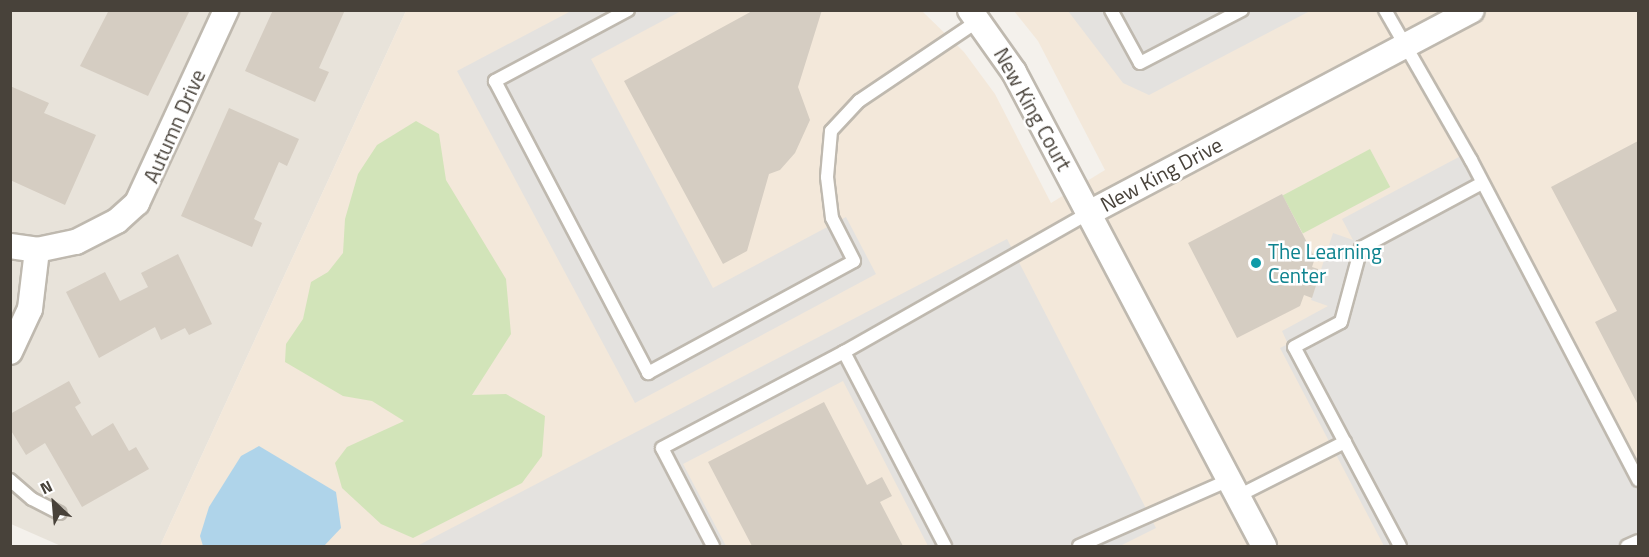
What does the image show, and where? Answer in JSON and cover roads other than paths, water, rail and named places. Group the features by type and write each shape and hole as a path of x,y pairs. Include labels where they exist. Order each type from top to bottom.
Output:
{"street":[{"name":"Autumn Drive","path":"10,352 30,309 22,248 56,249 96,234 138,203 226,10"},
{"name":"New King Drive","path":"1264,546 1089,213 1472,10"},
{"name":"New King Court","path":"974,15 1014,72 1089,213"}],"lane":[{"path":"628,10 495,81 648,374 855,261 832,218 827,177 831,131 859,101 974,15"},
{"path":"1111,10 1140,63 1242,10"},
{"path":"1385,10 1482,183 1638,480"},
{"path":"1400,546 1294,347 1341,322 1361,248 1482,183"},
{"path":"713,546 662,448 844,352 1089,213"},
{"path":"844,352 945,546"},
{"path":"1079,546 1233,488 1344,442"},
{"path":"10,480 60,513"},
{"path":"1627,546 1638,541"}],"water":[{"path":"259,446 336,492 341,528 324,546 203,546 200,536 209,507 241,456"}],"place":[{"name":"The Learning Center","path":"1256,263"}]}
